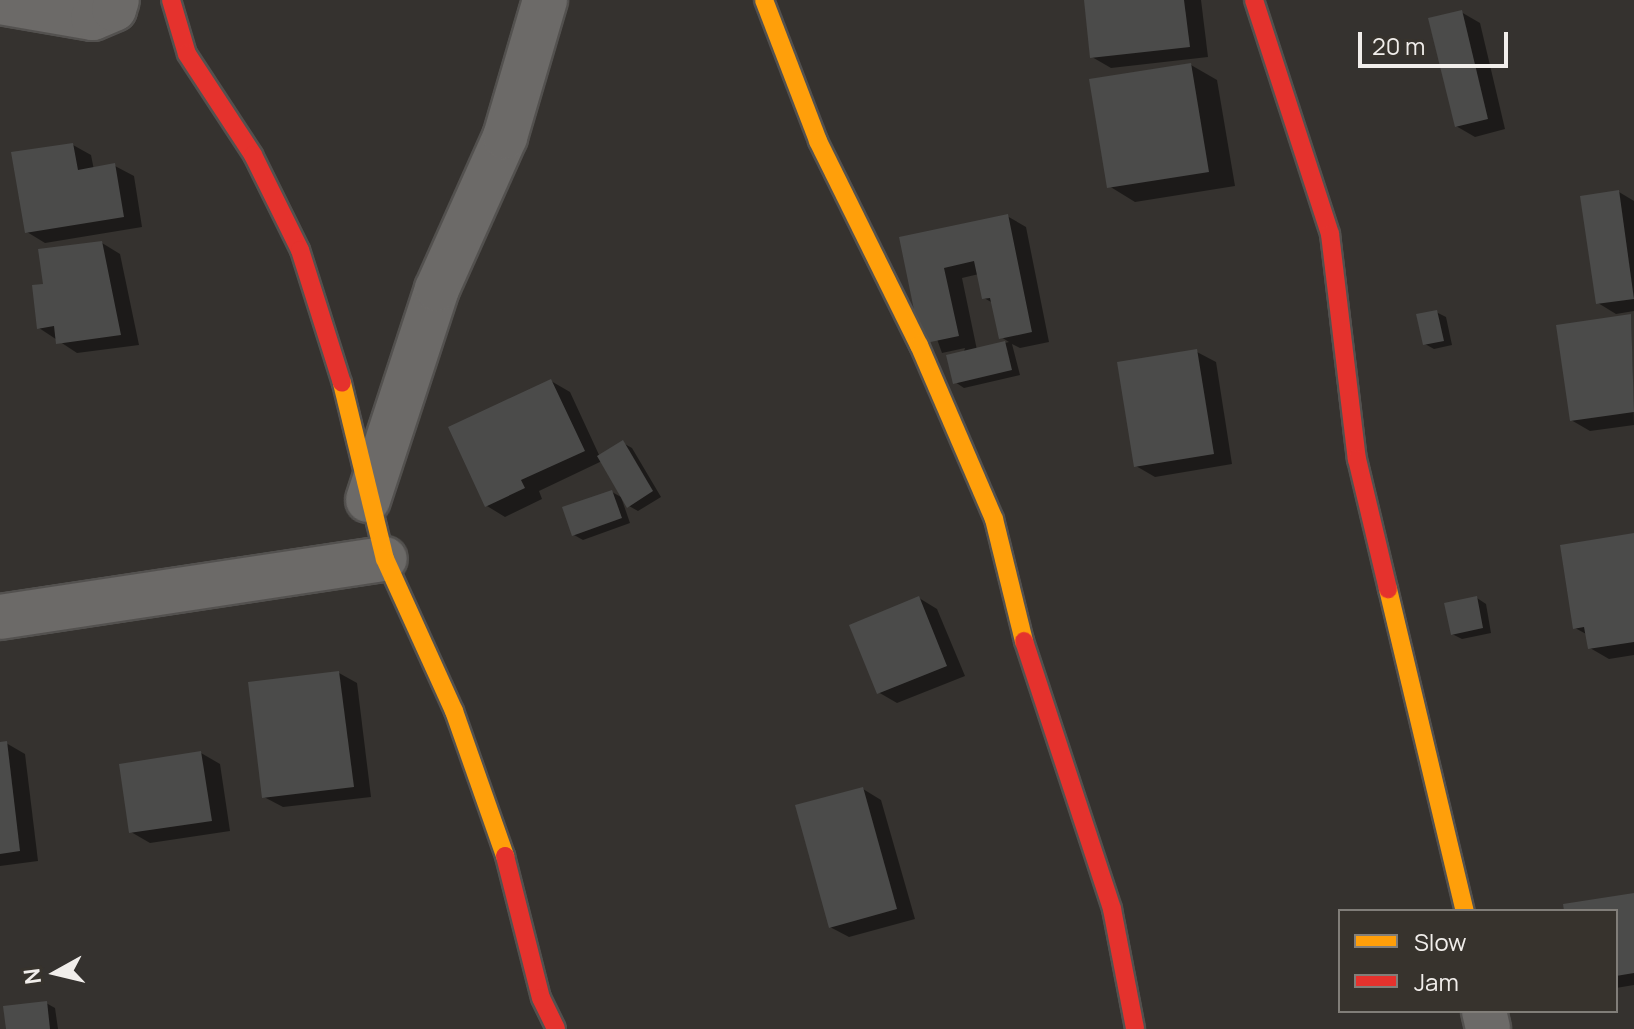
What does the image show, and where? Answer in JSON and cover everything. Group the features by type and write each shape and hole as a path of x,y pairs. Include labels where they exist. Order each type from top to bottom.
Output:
{"street":[{"path":"0,2 93,18 114,9 117,0"},
{"path":"171,0 187,54 253,155 300,250 339,373 385,559 454,711 513,877 541,998 556,1029"},
{"path":"368,500 437,289 505,137 545,0"},
{"path":"764,0 818,141 919,345 994,519 1018,624 1112,909 1135,1029"},
{"path":"1254,0 1330,234 1357,459 1465,909"},
{"path":"0,617 385,559"}],"building":[{"path":"1084,0 1184,0 1190,47 1090,58"},
{"path":"1462,10 1488,119 1455,127 1428,18"},
{"path":"1191,63 1209,172 1107,188 1089,79"},
{"path":"73,143 78,170 115,163 124,217 25,233 11,152"},
{"path":"1619,190 1634,299 1596,304 1580,196"},
{"path":"1008,214 1032,332 999,339 990,298 982,299 974,261 944,268 959,336 921,344 899,237"},
{"path":"102,241 121,335 56,344 54,326 37,329 32,285 43,284 38,249"},
{"path":"1437,310 1444,341 1423,345 1416,314"},
{"path":"1631,314 1634,412 1570,421 1556,325"},
{"path":"1005,341 1012,370 953,384 946,355"},
{"path":"1197,349 1214,454 1134,467 1117,362"},
{"path":"551,379 585,451 521,480 525,488 485,507 448,427"},
{"path":"623,440 653,491 627,508 597,456"},
{"path":"612,490 622,518 572,536 562,507"},
{"path":"1634,533 1634,642 1588,649 1584,627 1573,629 1560,545"},
{"path":"919,596 947,666 877,694 849,625"},
{"path":"1477,596 1483,628 1451,635 1444,603"},
{"path":"339,671 354,787 262,798 248,682"},
{"path":"7,741 20,851 0,854 0,742"},
{"path":"201,751 212,821 129,833 119,764"},
{"path":"863,787 897,909 829,928 795,805"},
{"path":"1634,893 1634,973 1618,976 1618,909 1564,909 1563,904"},
{"path":"47,1001 50,1029 6,1029 3,1006"}],"traffic: slow":[{"path":"764,0 818,141 919,345 994,519 1024,641"},
{"path":"342,383 385,559 454,711 505,856"},
{"path":"1388,589 1465,909"}],"traffic: jam":[{"path":"171,0 187,54 253,155 300,250 342,383"},
{"path":"1254,0 1330,234 1357,459 1388,589"},
{"path":"1024,641 1112,909 1135,1029"},
{"path":"505,856 541,998 556,1029"}]}
